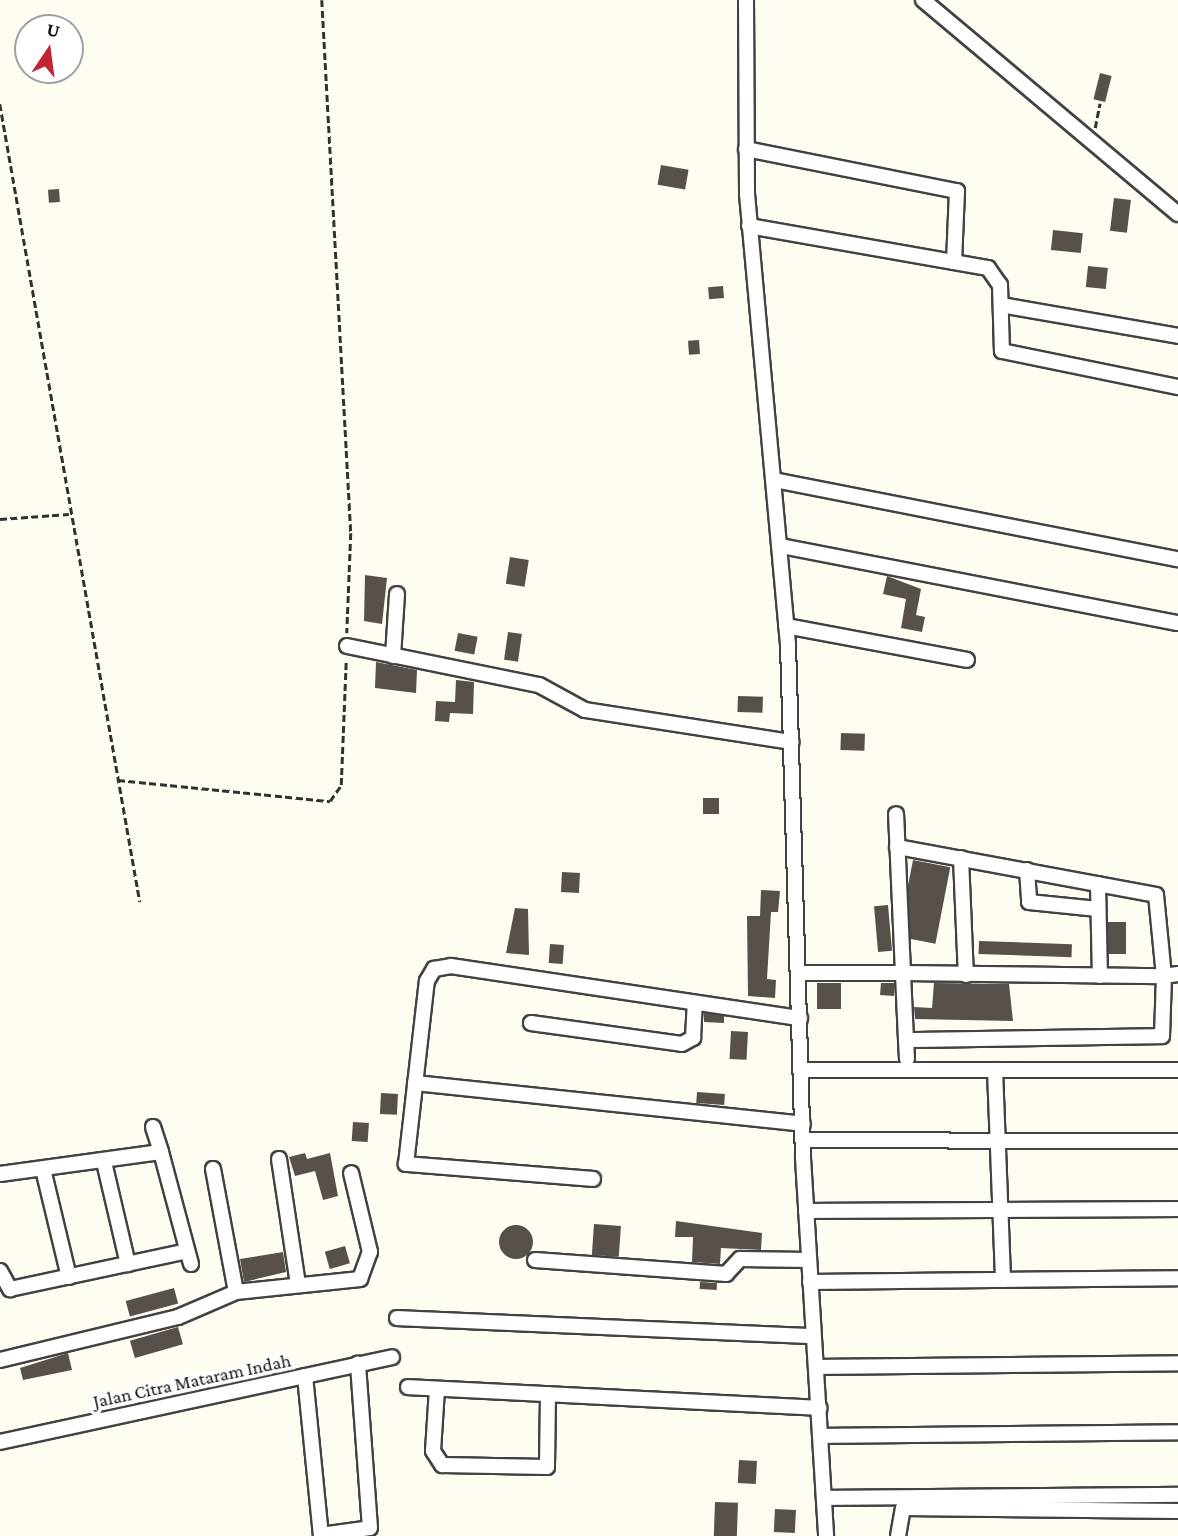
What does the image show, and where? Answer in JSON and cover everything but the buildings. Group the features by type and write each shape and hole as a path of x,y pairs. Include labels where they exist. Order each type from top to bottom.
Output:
{"street":[{"path":"746,0 749,226 781,546 786,626 806,1211 813,1336 819,1367 826,1536"},
{"path":"923,0 1178,214"},
{"path":"746,149 957,191 954,262"},
{"path":"749,226 989,268 1000,285 1002,351 1178,387"},
{"path":"1001,305 1178,336"},
{"path":"774,480 1178,559"},
{"path":"781,546 1178,623"},
{"path":"393,656 397,594"},
{"path":"786,626 967,660"},
{"path":"347,646 549,688 585,710 792,742"},
{"path":"896,814 907,1059"},
{"path":"897,847 1098,884 1160,899 1171,975 1164,1031 1154,1041 906,1041"},
{"path":"961,858 966,975"},
{"path":"1027,870 1030,902 1098,909"},
{"path":"1098,884 1100,976"},
{"path":"593,1179 416,1167 406,1164 420,1084 427,981 441,966 800,1018"},
{"path":"799,973 1171,975"},
{"path":"531,1023 682,1044 693,1038 695,1004"},
{"path":"802,1070 1178,1070"},
{"path":"995,1070 1003,1280"},
{"path":"420,1084 803,1124"},
{"path":"0,1271 5,1289 128,1264 189,1258 153,1127"},
{"path":"803,1140 1178,1141"},
{"path":"0,1174 104,1162 161,1152"},
{"path":"279,1159 298,1285"},
{"path":"104,1162 128,1264"},
{"path":"43,1169 69,1277"},
{"path":"214,1169 236,1292"},
{"path":"0,1360 178,1317 236,1292 354,1281 368,1268 351,1173"},
{"path":"806,1211 1178,1209"},
{"path":"536,1260 726,1274 740,1259 809,1260"},
{"path":"810,1282 1178,1278"},
{"path":"397,1318 813,1336"},
{"name":"Jalan Citra Mataram Indah","path":"0,1442 392,1357"},
{"path":"305,1376 321,1535 370,1528 358,1363"},
{"path":"819,1367 1178,1363"},
{"path":"408,1387 819,1409"},
{"path":"437,1389 433,1451 442,1465 547,1467 548,1394"},
{"path":"820,1436 1178,1432"},
{"path":"824,1498 1178,1495"},
{"path":"898,1536 903,1508 1178,1511"}],"path":[{"path":"117,780 316,803 333,799 341,785 351,533 322,0"},
{"path":"1092,142 1100,103"},
{"path":"0,104 69,514 140,902"},
{"path":"0,519 69,514"}]}
